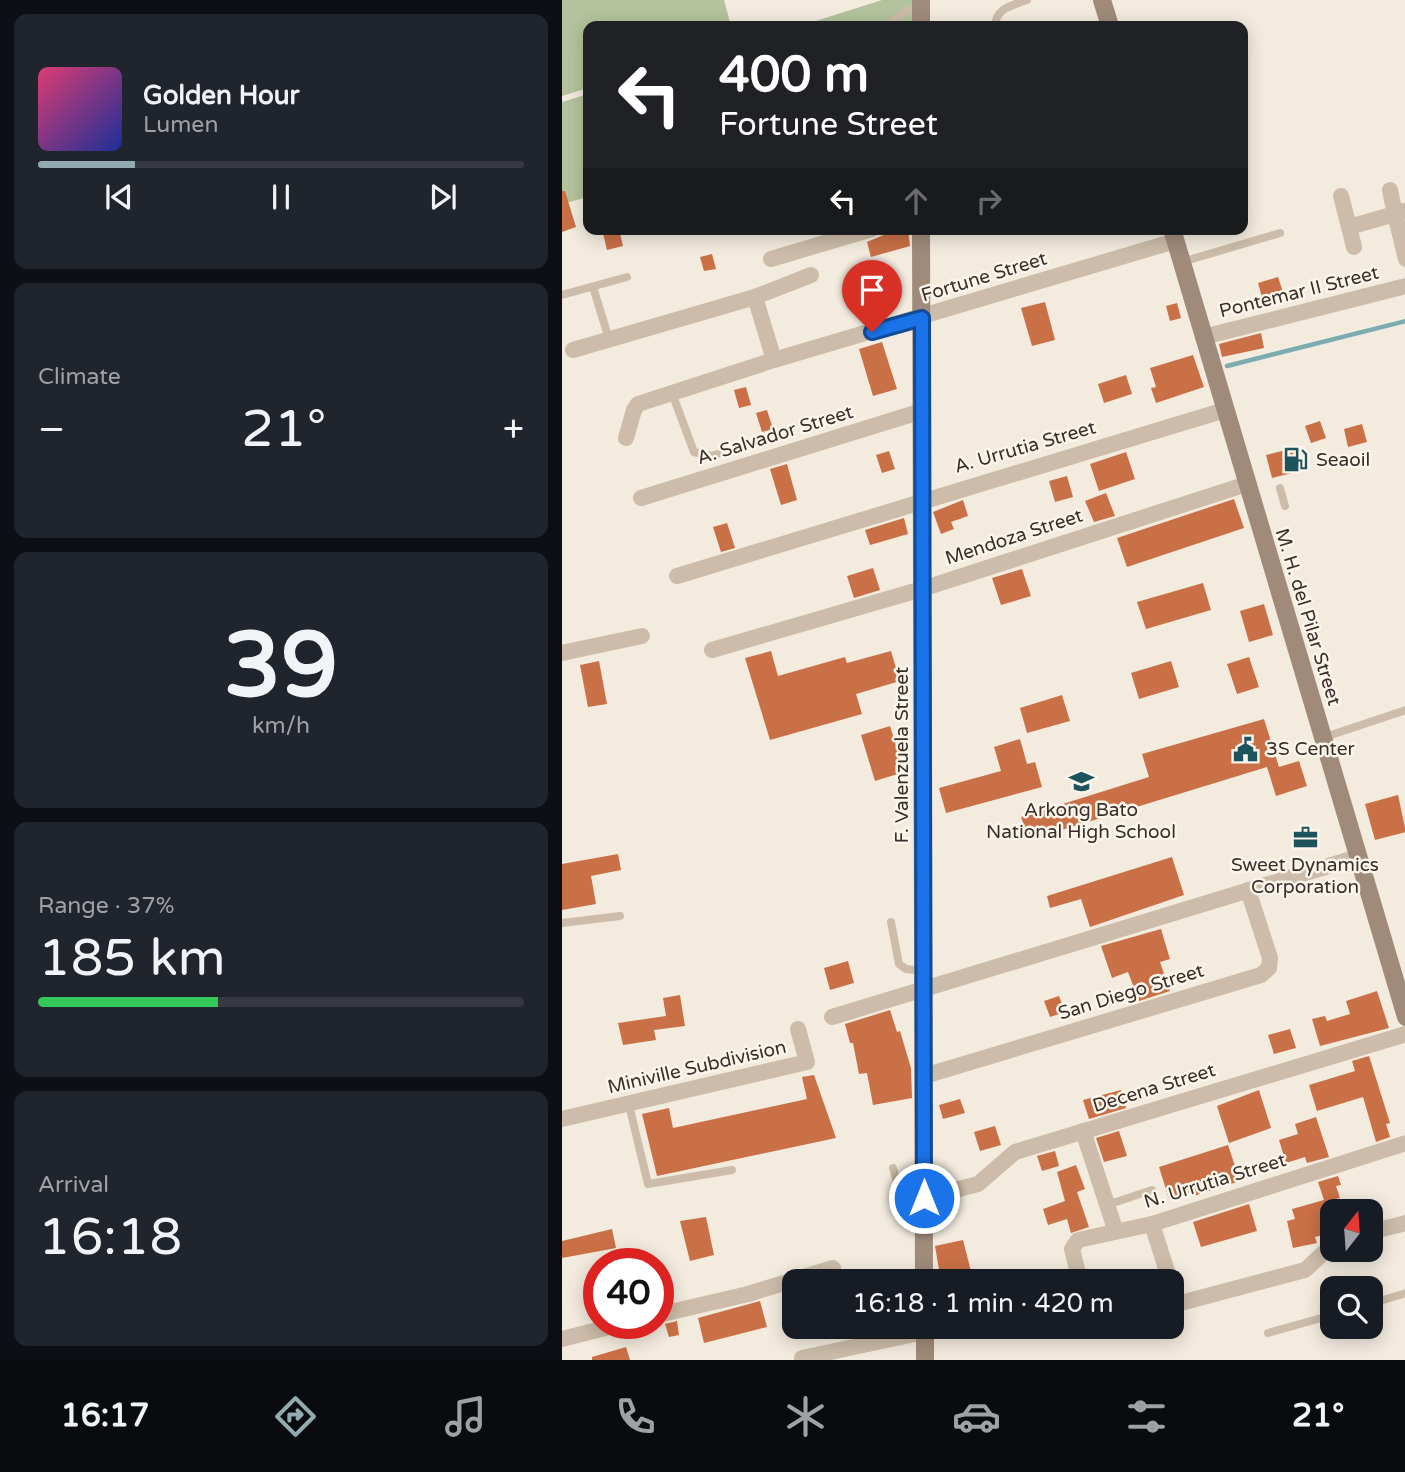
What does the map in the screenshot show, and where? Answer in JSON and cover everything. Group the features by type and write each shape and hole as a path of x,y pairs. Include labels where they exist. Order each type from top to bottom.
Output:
{"street":[{"path":"1102,0 1108,21"},
{"path":"1390,190 1400,212 1405,259"},
{"path":"1341,196 1354,247"},
{"path":"1349,227 1400,212"},
{"path":"771,259 852,235"},
{"name":"F. Valenzuela Street","path":"921,235 924,1269"},
{"name":"Fortune Street","path":"626,438 636,407 672,393 774,360 922,318 1173,235"},
{"name":"M. H. del Pilar Street","path":"1173,235 1405,1017"},
{"path":"573,350 755,297 811,275"},
{"name":"Pontemar II Street","path":"1203,337 1405,286"},
{"path":"755,297 774,360"},
{"name":"A. Urrutia Street","path":"677,576 1225,410"},
{"name":"A. Salvador Street","path":"641,498 922,411"},
{"name":"Mendoza Street","path":"712,650 922,589 1247,484"},
{"path":"562,653 642,636"},
{"path":"832,1017 1358,857"},
{"name":"San Diego Street","path":"924,1076 1261,975 1269,968 1270,958 1248,890"},
{"name":"Miniville Subdivision","path":"562,1119 807,1062 798,1029"},
{"name":"Decena Street","path":"924,1198 971,1187 1009,1155 1405,1034"},
{"path":"1083,1131 1115,1229"},
{"name":"N. Urrutia Street","path":"1077,1269 1072,1252 1075,1242 1115,1229 1152,1224 1405,1143"},
{"path":"1383,1229 1405,1223"},
{"path":"1152,1224 1166,1269"},
{"path":"1184,1297 1305,1270 1320,1256"},
{"path":"674,1311 748,1294 833,1268"},
{"path":"562,1339 583,1334"},
{"path":"802,1358 885,1339"},
{"path":"925,1339 925,1360"}],"lane":[{"path":"995,21 1001,10 1026,0"},
{"path":"892,21 921,12"},
{"path":"1182,262 1280,233"},
{"path":"562,295 627,276"},
{"path":"593,287 609,339"},
{"path":"672,393 694,452 711,456 745,446"},
{"path":"1280,488 1285,506"},
{"path":"1323,738 1405,710"},
{"path":"562,923 620,916"},
{"path":"891,922 899,964 906,969 924,971"},
{"path":"629,1105 648,1184 732,1170"},
{"path":"893,1168 902,1200 924,1198"},
{"path":"1107,1205 1152,1190"},
{"path":"1383,1300 1405,1293"},
{"path":"1268,1333 1320,1318"}],"green space":[{"path":"562,0 724,0 730,21 583,21 583,90 562,96"},
{"path":"882,0 914,0 914,21 816,21"},
{"path":"583,96 583,198 562,204 562,102"}],"building":[{"path":"562,191 565,191 576,227 562,232"},
{"path":"603,235 620,235 623,246 607,250"},
{"path":"884,235 909,235 910,246 871,257 867,242"},
{"path":"712,254 716,269 704,271 700,257"},
{"path":"1278,277 1284,295 1263,301 1258,283"},
{"path":"1045,302 1055,340 1032,346 1021,308"},
{"path":"1177,303 1181,318 1170,321 1166,306"},
{"path":"1261,333 1264,348 1222,357 1219,344"},
{"path":"882,342 897,389 873,396 859,349"},
{"path":"1193,355 1204,387 1156,403 1151,388 1156,387 1150,368"},
{"path":"1126,375 1132,394 1104,403 1098,384"},
{"path":"746,387 751,405 739,408 734,390"},
{"path":"767,410 773,429 762,432 756,413"},
{"path":"1320,421 1326,438 1311,443 1305,426"},
{"path":"1362,424 1367,442 1348,447 1344,429"},
{"path":"1294,448 1300,471 1272,478 1266,455"},
{"path":"889,451 895,469 882,473 876,455"},
{"path":"1126,452 1135,479 1099,491 1090,464"},
{"path":"787,464 797,500 781,505 770,469"},
{"path":"1067,476 1073,497 1055,502 1049,481"},
{"path":"1106,493 1115,516 1094,522 1085,501"},
{"path":"1234,499 1244,528 1127,567 1117,538"},
{"path":"963,500 968,516 951,522 954,529 941,534 933,512"},
{"path":"904,518 908,534 870,545 865,530"},
{"path":"727,523 735,548 721,552 713,527"},
{"path":"873,568 880,590 854,598 847,576"},
{"path":"1022,569 1031,596 1001,605 992,578"},
{"path":"1203,583 1211,610 1146,629 1137,602"},
{"path":"1264,604 1273,635 1249,642 1240,611"},
{"path":"771,651 778,676 845,657 847,663 891,651 900,681 856,694 862,714 770,740 745,658"},
{"path":"1249,657 1259,687 1237,694 1227,664"},
{"path":"599,661 607,704 588,707 580,665"},
{"path":"1171,661 1179,687 1139,699 1131,673"},
{"path":"1062,695 1070,721 1027,733 1020,708"},
{"path":"1264,719 1279,767 1299,761 1307,786 1276,796 1267,767 1029,840 1021,817 1149,777 1142,754"},
{"path":"890,726 904,772 875,781 861,735"},
{"path":"1020,739 1027,764 1035,762 1042,787 946,813 939,788 1001,771 994,747"},
{"path":"1398,795 1406,832 1375,840 1365,804"},
{"path":"618,854 621,870 591,876 596,904 562,910 562,864"},
{"path":"1172,857 1184,895 1090,927 1081,899 1050,908 1047,896"},
{"path":"1161,929 1170,959 1160,962 1170,991 1139,1001 1128,972 1112,978 1101,946"},
{"path":"848,961 854,983 830,990 824,968"},
{"path":"1377,991 1389,1028 1320,1046 1312,1019 1325,1016 1327,1021 1350,1014 1346,1001"},
{"path":"680,995 685,1026 654,1030 656,1040 623,1045 618,1023 666,1016 663,998"},
{"path":"1059,996 1065,1012 1050,1017 1044,1001"},
{"path":"890,1010 897,1032 900,1031 911,1068 912,1098 873,1105 867,1073 859,1074 853,1043 850,1043 845,1024"},
{"path":"1290,1029 1296,1048 1274,1054 1268,1035"},
{"path":"1369,1056 1390,1123 1386,1124 1390,1137 1376,1142 1363,1097 1317,1111 1309,1085 1355,1071 1352,1061"},
{"path":"814,1075 836,1138 657,1176 642,1114 669,1108 673,1128 807,1099 802,1077"},
{"path":"1121,1090 1126,1108 1089,1119 1083,1100"},
{"path":"1259,1090 1271,1128 1229,1143 1217,1106"},
{"path":"960,1099 965,1113 943,1119 939,1105"},
{"path":"1316,1117 1329,1157 1307,1163 1305,1157 1286,1163 1279,1140 1298,1134 1295,1124"},
{"path":"995,1126 1001,1145 980,1151 974,1132"},
{"path":"1119,1131 1127,1156 1104,1162 1096,1138"},
{"path":"1228,1145 1240,1181 1194,1196 1193,1192 1169,1199 1159,1167"},
{"path":"1055,1151 1059,1166 1042,1171 1037,1156"},
{"path":"1076,1165 1085,1189 1077,1192 1089,1227 1071,1233 1067,1219 1048,1225 1043,1209 1065,1201 1057,1172"},
{"path":"1338,1176 1341,1185 1336,1186 1340,1198 1324,1199 1318,1182"},
{"path":"1320,1201 1320,1236 1315,1237 1317,1243 1293,1248 1287,1221 1295,1219 1292,1209"},
{"path":"1249,1204 1257,1231 1201,1247 1193,1222"},
{"path":"706,1217 714,1255 690,1261 680,1221"},
{"path":"612,1229 616,1248 583,1248 583,1254 562,1258 562,1241"},
{"path":"963,1240 970,1269 939,1269 935,1246"},
{"path":"760,1301 767,1327 704,1343 698,1318"},
{"path":"677,1321 679,1335 674,1336 674,1322"},
{"path":"626,1347 630,1360 592,1360 592,1357"}],"waterway":[{"path":"1227,366 1406,321"}],"place":[{"name":"Seaoil","path":"1296,460"},
{"name":"3S Center","path":"1246,749"},
{"name":"Arkong Bato National High School","path":"1081,782"},
{"name":"Sweet Dynamics Corporation","path":"1305,837"}],"route":[{"path":"872,332 922,318 924,1198"}]}
